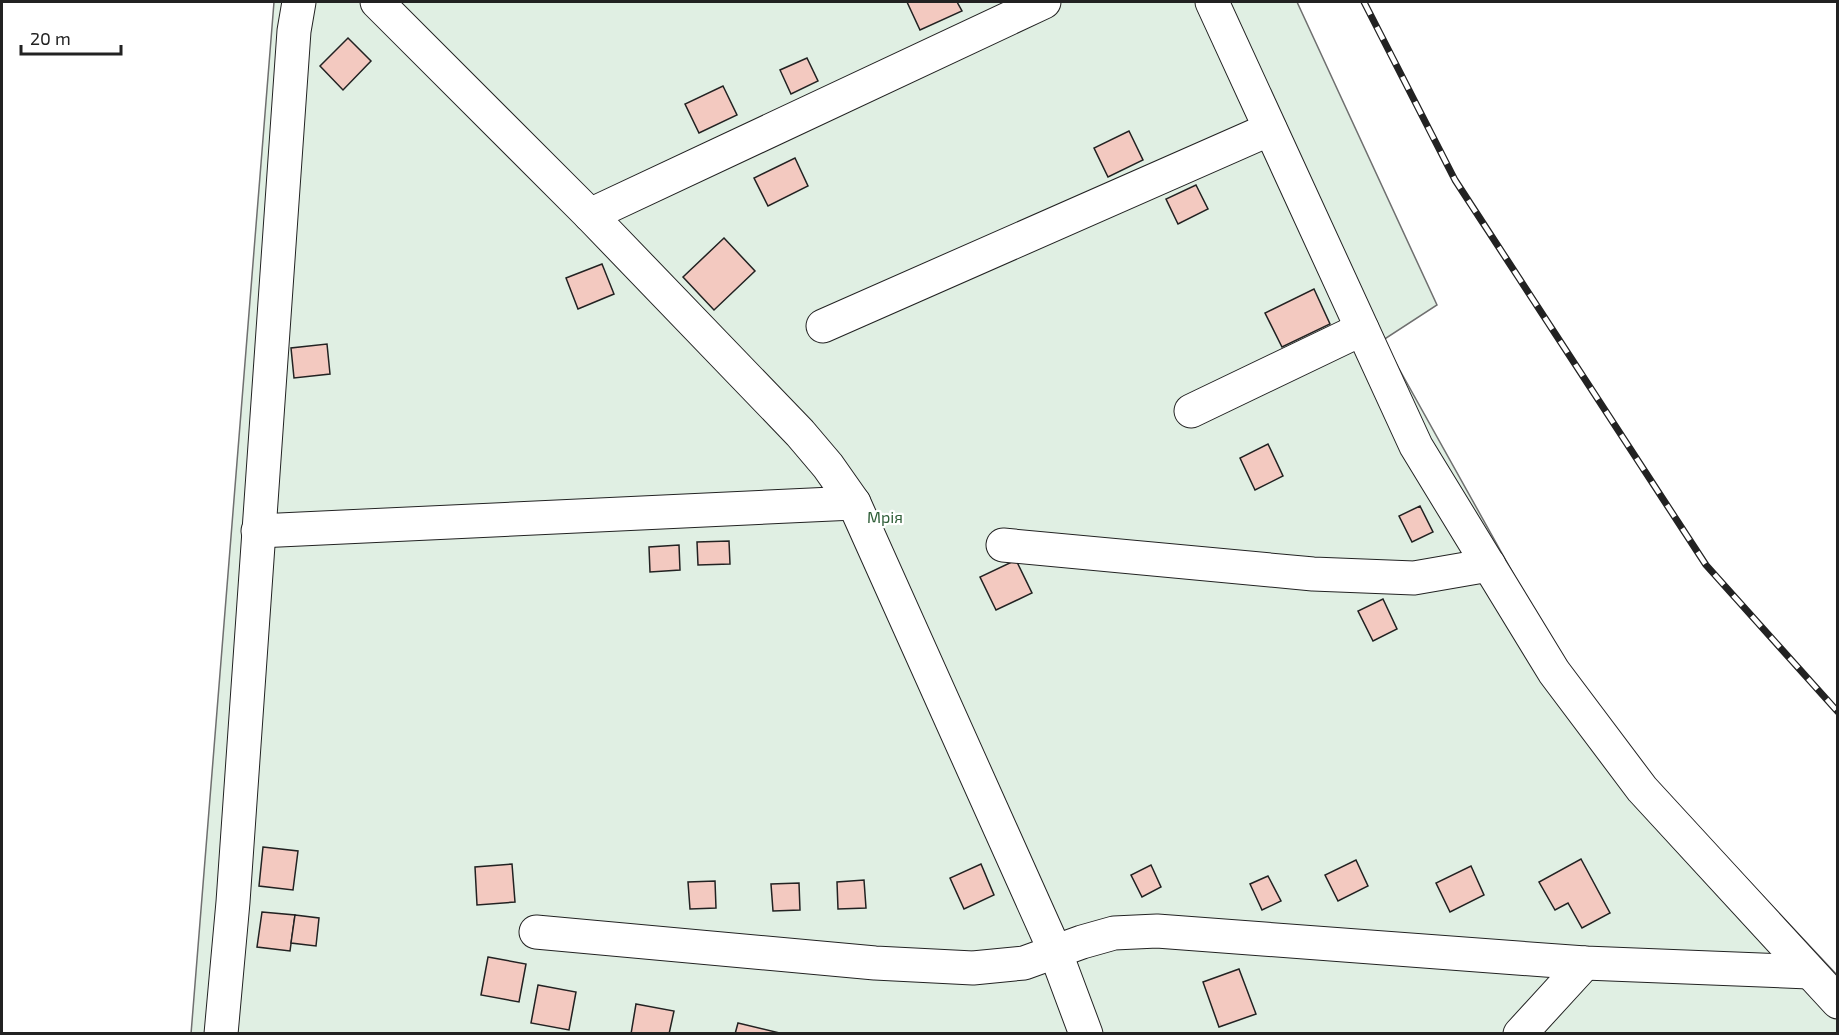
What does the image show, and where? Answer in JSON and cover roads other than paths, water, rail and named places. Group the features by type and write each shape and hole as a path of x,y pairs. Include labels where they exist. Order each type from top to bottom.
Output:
{"street":[{"path":"221,1034 233,902 294,31 299,2"},
{"path":"590,215 1044,2"},
{"path":"1212,2 1416,446 1554,672 1642,789 1838,1002"},
{"path":"381,3 800,433 828,466 854,503 1055,951 1086,1034"},
{"path":"823,326 1270,129"},
{"path":"1191,411 1362,328"},
{"path":"258,531 854,503"},
{"path":"1003,545 1314,574 1414,578 1489,566"},
{"path":"536,932 875,963 973,968 1024,963 1114,933 1157,931 1585,963 1809,972"},
{"path":"1520,1034 1585,963"}],"railway":[{"path":"1364,2 1455,180 1706,565 1838,712"}],"park label":[{"name":"Мрія","path":"885,517"}]}
